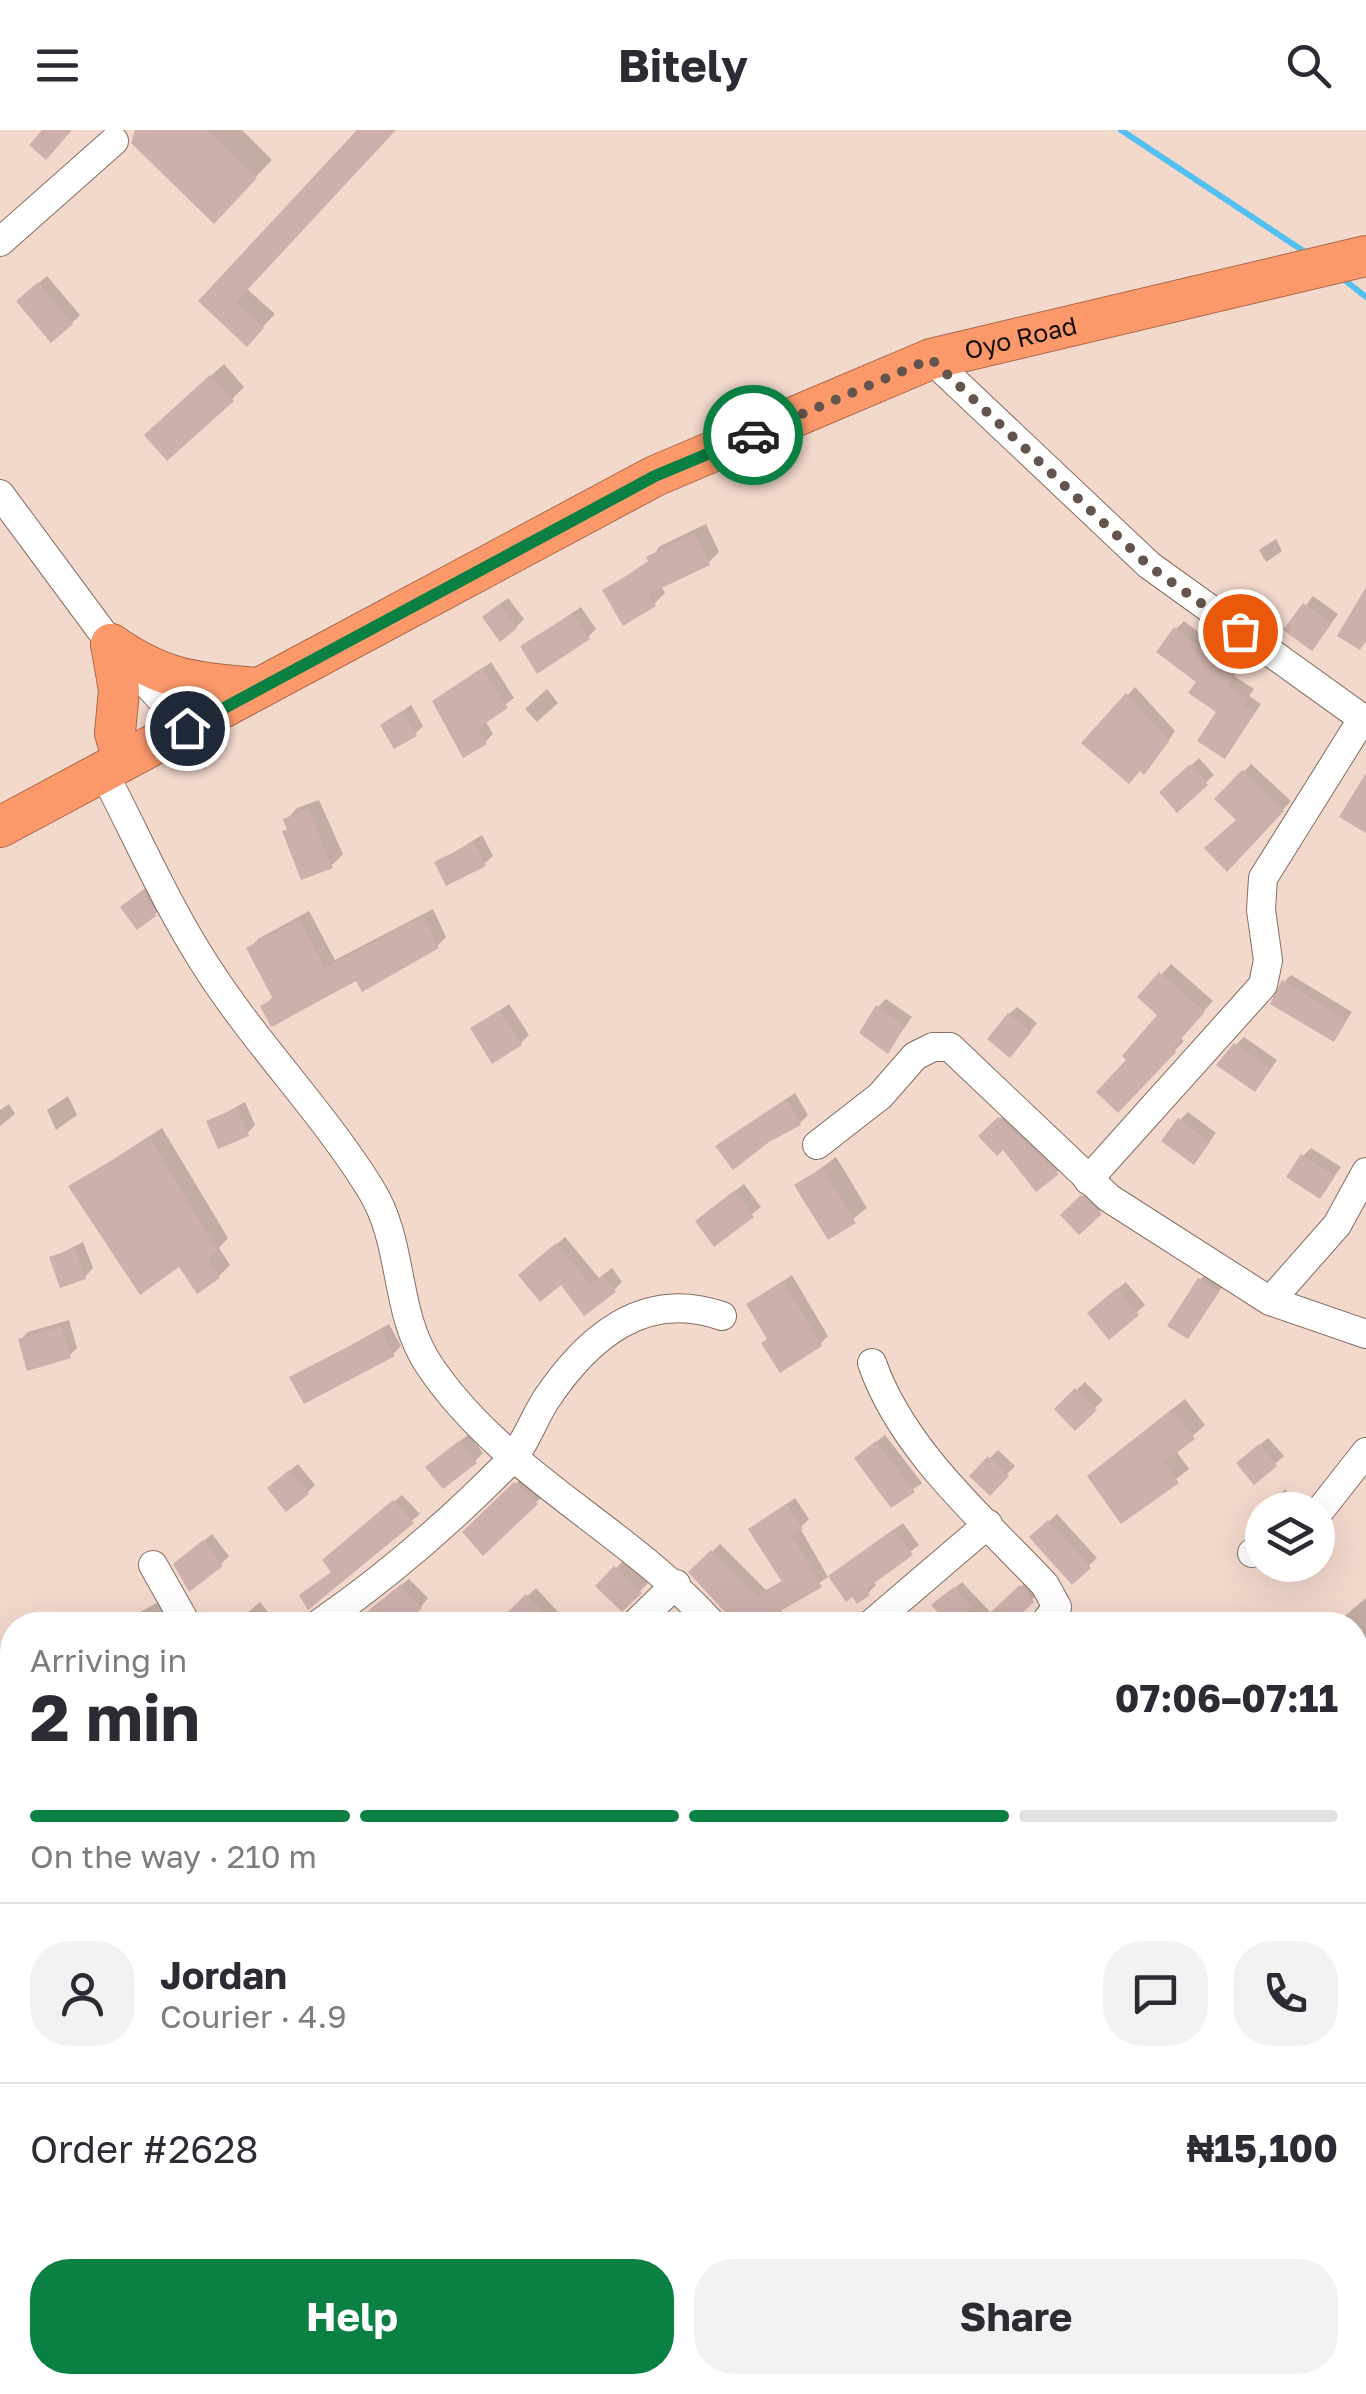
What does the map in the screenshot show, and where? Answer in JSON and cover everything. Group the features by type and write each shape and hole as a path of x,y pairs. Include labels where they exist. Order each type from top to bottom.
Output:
{"highway":[{"name":"Oyo Road","path":"0,827 655,476 931,359 1366,256"},
{"path":"111,644 149,670 181,681 260,688"},
{"path":"111,644 118,690 114,767"}],"street":[{"path":"0,242 114,141"},
{"path":"931,359 1149,566 1364,720 1263,878 1261,910 1268,960 1262,986 1088,1180"},
{"path":"0,494 111,644 187,728"},
{"path":"114,767 206,967 371,1188 394,1237 399,1287 429,1366 512,1459 676,1584 701,1612"},
{"path":"817,1145 880,1096 915,1056 933,1047 950,1046 1088,1180 1221,1273 1270,1301 1366,1334"},
{"path":"1270,1301 1337,1225 1366,1172"},
{"path":"336,1612 396,1571 512,1459 546,1400 580,1356 613,1328 655,1308 692,1306 722,1316"},
{"path":"872,1363 884,1396 919,1447 1045,1586 1057,1607 1053,1612"},
{"path":"1335,1492 1366,1452"},
{"path":"885,1612 988,1524"},
{"path":"152,1564 180,1612"},
{"path":"647,1612 676,1584"}],"building":[{"path":"42,130 72,130 46,160 29,145"},
{"path":"135,130 207,130 257,178 214,224 131,143"},
{"path":"357,130 396,130 236,302 264,328 247,347 198,301"},
{"path":"38,282 73,324 51,343 16,301"},
{"path":"210,375 234,401 167,461 144,435"},
{"path":"694,533 710,565 649,594 656,606 623,626 602,590 649,563 646,557"},
{"path":"1366,587 1366,641 1360,650 1337,636"},
{"path":"1303,603 1332,623 1312,651 1283,630"},
{"path":"499,604 517,628 500,642 482,617"},
{"path":"573,613 590,639 537,674 520,646"},
{"path":"1174,627 1235,674 1228,685 1247,698 1243,705 1255,712 1225,759 1197,741 1216,712 1188,693 1196,682 1156,652"},
{"path":"482,668 508,708 478,728 487,744 463,758 432,701"},
{"path":"1126,693 1169,741 1144,775 1140,771 1129,784 1081,743"},
{"path":"402,711 417,736 394,749 380,725"},
{"path":"1190,764 1208,785 1177,813 1159,792"},
{"path":"1242,770 1284,811 1227,872 1204,848 1236,820 1214,799"},
{"path":"1366,773 1366,833 1339,817"},
{"path":"308,809 333,868 301,880 282,831 287,830 283,819"},
{"path":"474,842 486,866 446,886 434,862"},
{"path":"143,890 156,916 137,930 120,907"},
{"path":"423,916 439,948 362,992 356,981 271,1027 260,1006 273,999 246,948 300,919 325,968"},
{"path":"1159,972 1205,1012 1172,1049 1176,1052 1118,1113 1096,1092 1126,1060 1122,1056 1157,1015 1137,997"},
{"path":"1282,980 1347,1020 1334,1042 1270,1004"},
{"path":"876,1005 905,1026 888,1054 859,1033"},
{"path":"500,1010 522,1045 492,1064 470,1028"},
{"path":"1008,1013 1031,1032 1010,1058 987,1039"},
{"path":"1234,1043 1271,1069 1255,1092 1216,1065"},
{"path":"786,1099 801,1125 769,1142 733,1170 715,1146"},
{"path":"237,1108 249,1136 218,1149 206,1121"},
{"path":"998,1117 1059,1174 1036,1192 1003,1150 997,1156 978,1136"},
{"path":"1178,1118 1210,1142 1194,1165 1161,1141"},
{"path":"150,1138 218,1252 207,1258 220,1278 197,1294 179,1267 140,1295 68,1186"},
{"path":"1301,1154 1335,1176 1320,1199 1286,1177"},
{"path":"822,1168 856,1223 828,1240 794,1185"},
{"path":"735,1190 754,1217 714,1247 695,1221"},
{"path":"1081,1195 1102,1214 1079,1235 1060,1215"},
{"path":"556,1243 590,1284 603,1275 616,1292 584,1316 561,1285 540,1302 518,1275"},
{"path":"75,1248 86,1279 60,1288 49,1257"},
{"path":"1198,1278 1219,1292 1188,1339 1167,1326"},
{"path":"783,1281 822,1346 780,1373 761,1343 767,1339 746,1304"},
{"path":"1117,1288 1139,1315 1109,1340 1087,1313"},
{"path":"61,1326 71,1358 27,1371 18,1339"},
{"path":"381,1330 395,1356 304,1404 289,1377"},
{"path":"1075,1388 1097,1410 1075,1431 1054,1409"},
{"path":"1172,1409 1195,1439 1164,1462 1179,1483 1121,1524 1087,1476"},
{"path":"459,1441 477,1463 443,1489 425,1467"},
{"path":"876,1441 915,1492 891,1508 854,1458"},
{"path":"1259,1444 1277,1466 1254,1485 1236,1463"},
{"path":"988,1456 1009,1476 990,1496 969,1476"},
{"path":"289,1470 309,1494 286,1512 267,1488"},
{"path":"514,1482 538,1504 483,1556 462,1532"},
{"path":"393,1500 414,1523 308,1610 299,1595 331,1572 322,1560"},
{"path":"786,1504 803,1529 792,1536 822,1587 779,1612 725,1612 688,1572 711,1550 757,1596 782,1582 748,1529"},
{"path":"1048,1520 1091,1568 1072,1585 1029,1537"},
{"path":"894,1529 913,1555 866,1589 870,1595 857,1604 852,1597 846,1602 828,1576"},
{"path":"203,1540 223,1566 189,1592 173,1564"},
{"path":"614,1566 642,1593 622,1612 595,1586"},
{"path":"400,1585 422,1608 418,1612 367,1612"},
{"path":"1020,1585 1034,1602 1023,1612 991,1612"},
{"path":"954,1587 972,1607 966,1612 938,1612 931,1605"},
{"path":"526,1594 543,1612 508,1612"}],"waterway":[{"path":"1121,130 1308,254"},
{"path":"1342,278 1366,297"}],"way so far":[{"path":"753,435 931,359 1149,566 1240,631"}],"route":[{"path":"187,728 420,599 655,476 753,435"}]}
